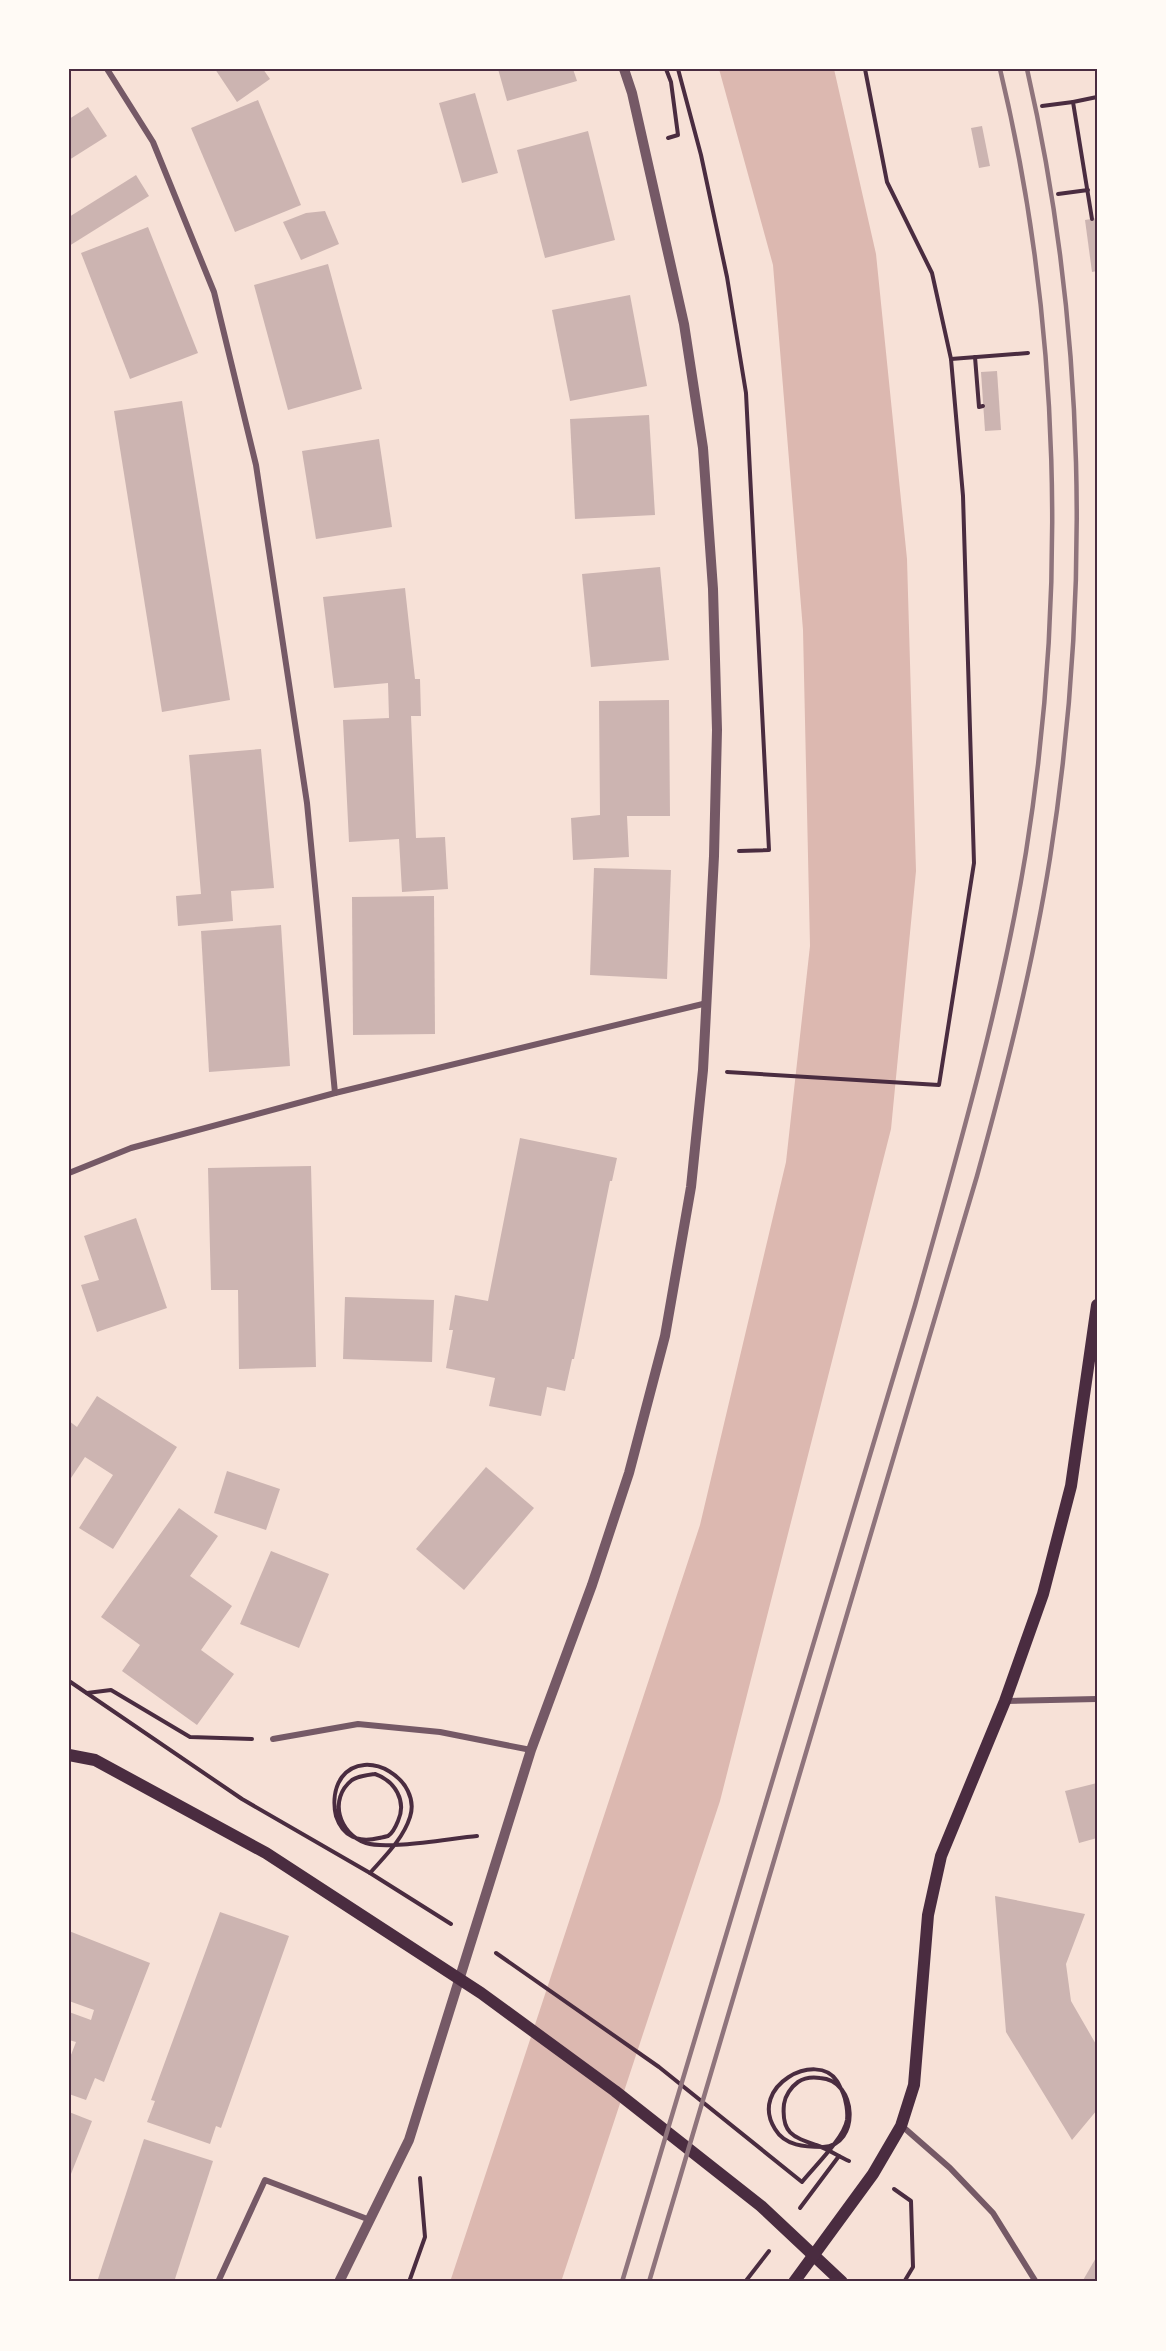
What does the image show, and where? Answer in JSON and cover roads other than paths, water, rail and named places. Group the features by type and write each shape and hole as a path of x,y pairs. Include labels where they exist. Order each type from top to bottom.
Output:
{"main road":[{"path":"794,2282 873,2174 901,2126 914,2085 928,1915 941,1856 1005,1701 1043,1594 1071,1486 1097,1305"},
{"path":"69,1755 94,1760 266,1853 481,1993 615,2091 761,2206 842,2282"}],"street":[{"path":"107,69 153,142 214,292 256,465 307,803 335,1093"},
{"path":"339,2282 409,2140 531,1750 592,1585 621,1496 665,1336 691,1187 707,1003 714,852 717,730 714,589 703,448 684,324 632,93 624,69"},
{"path":"69,1173 131,1148 335,1093 707,1003"},
{"path":"1005,1701 1097,1699"},
{"path":"273,1739 358,1724 440,1732 531,1750"},
{"path":"901,2126 950,2168 993,2212 1036,2282"},
{"path":"218,2282 265,2180 370,2220"}],"railway":[{"path":"622,2282 915,1305 991,1023 1026,852 1039,755 1048,657 1052,558 1051,459 1046,360 1036,262 1020,165 1000,69"},
{"path":"649,2282 977,1176 1018,1018 1036,938 1050,858 1063,760 1072,661 1076,562 1076,462 1071,363 1061,264 1047,166 1027,69"}]}
